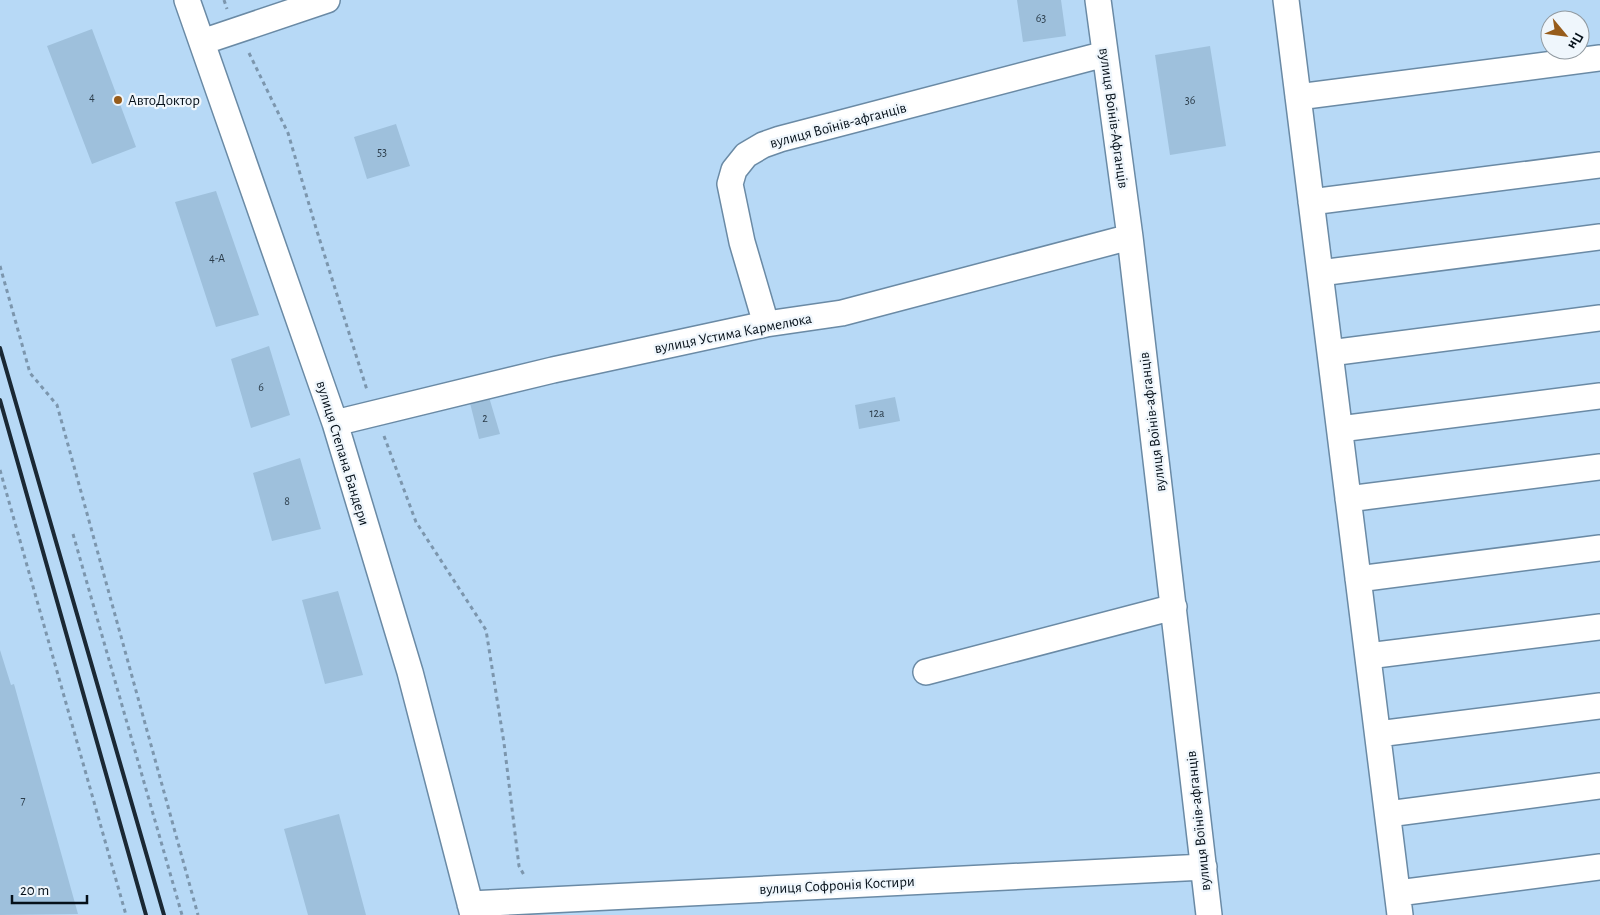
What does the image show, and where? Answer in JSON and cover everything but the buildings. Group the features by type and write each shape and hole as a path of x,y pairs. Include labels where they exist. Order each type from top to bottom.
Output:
{"street":[{"name":"вулиця Степана Бандери","path":"187,0 335,423 410,672 471,909"},
{"path":"202,42 327,0"},
{"name":"вулиця Воїнів-Афганців","path":"1098,0 1130,237"},
{"path":"1286,0 1399,904 1600,867"},
{"name":"вулиця Воїнів-афганців","path":"766,324 742,242 730,184 734,170 746,155 763,145 780,139 1105,54"},
{"path":"1298,96 1600,58"},
{"path":"1311,202 1600,166"},
{"name":"вулиця Воїнів-афганців","path":"1130,237 1209,915"},
{"name":"вулиця Устима Кармелюка","path":"335,423 552,370 766,324 842,312 1130,237"},
{"path":"1320,273 1600,237"},
{"path":"1330,353 1600,318"},
{"path":"1340,429 1600,396"},
{"path":"1348,499 1600,467"},
{"path":"1358,579 1600,548"},
{"path":"926,672 1174,608"},
{"path":"1368,656 1600,627"},
{"path":"1378,734 1600,706"},
{"path":"1388,814 1600,786"},
{"name":"вулиця Софронія Костири","path":"471,909 1204,867"}],"path":[{"path":"224,0 228,10"},
{"path":"245,45 288,133 369,396"},
{"path":"0,266 30,373 57,405 198,915"},
{"path":"382,432 416,522 486,630 504,743 520,866 527,882"},
{"path":"0,470 126,915"},
{"path":"73,534 182,915"}],"railway":[{"path":"0,348 164,915"},
{"path":"0,400 146,915"}],"place":[{"name":"АвтоДоктор","path":"118,100"}]}
